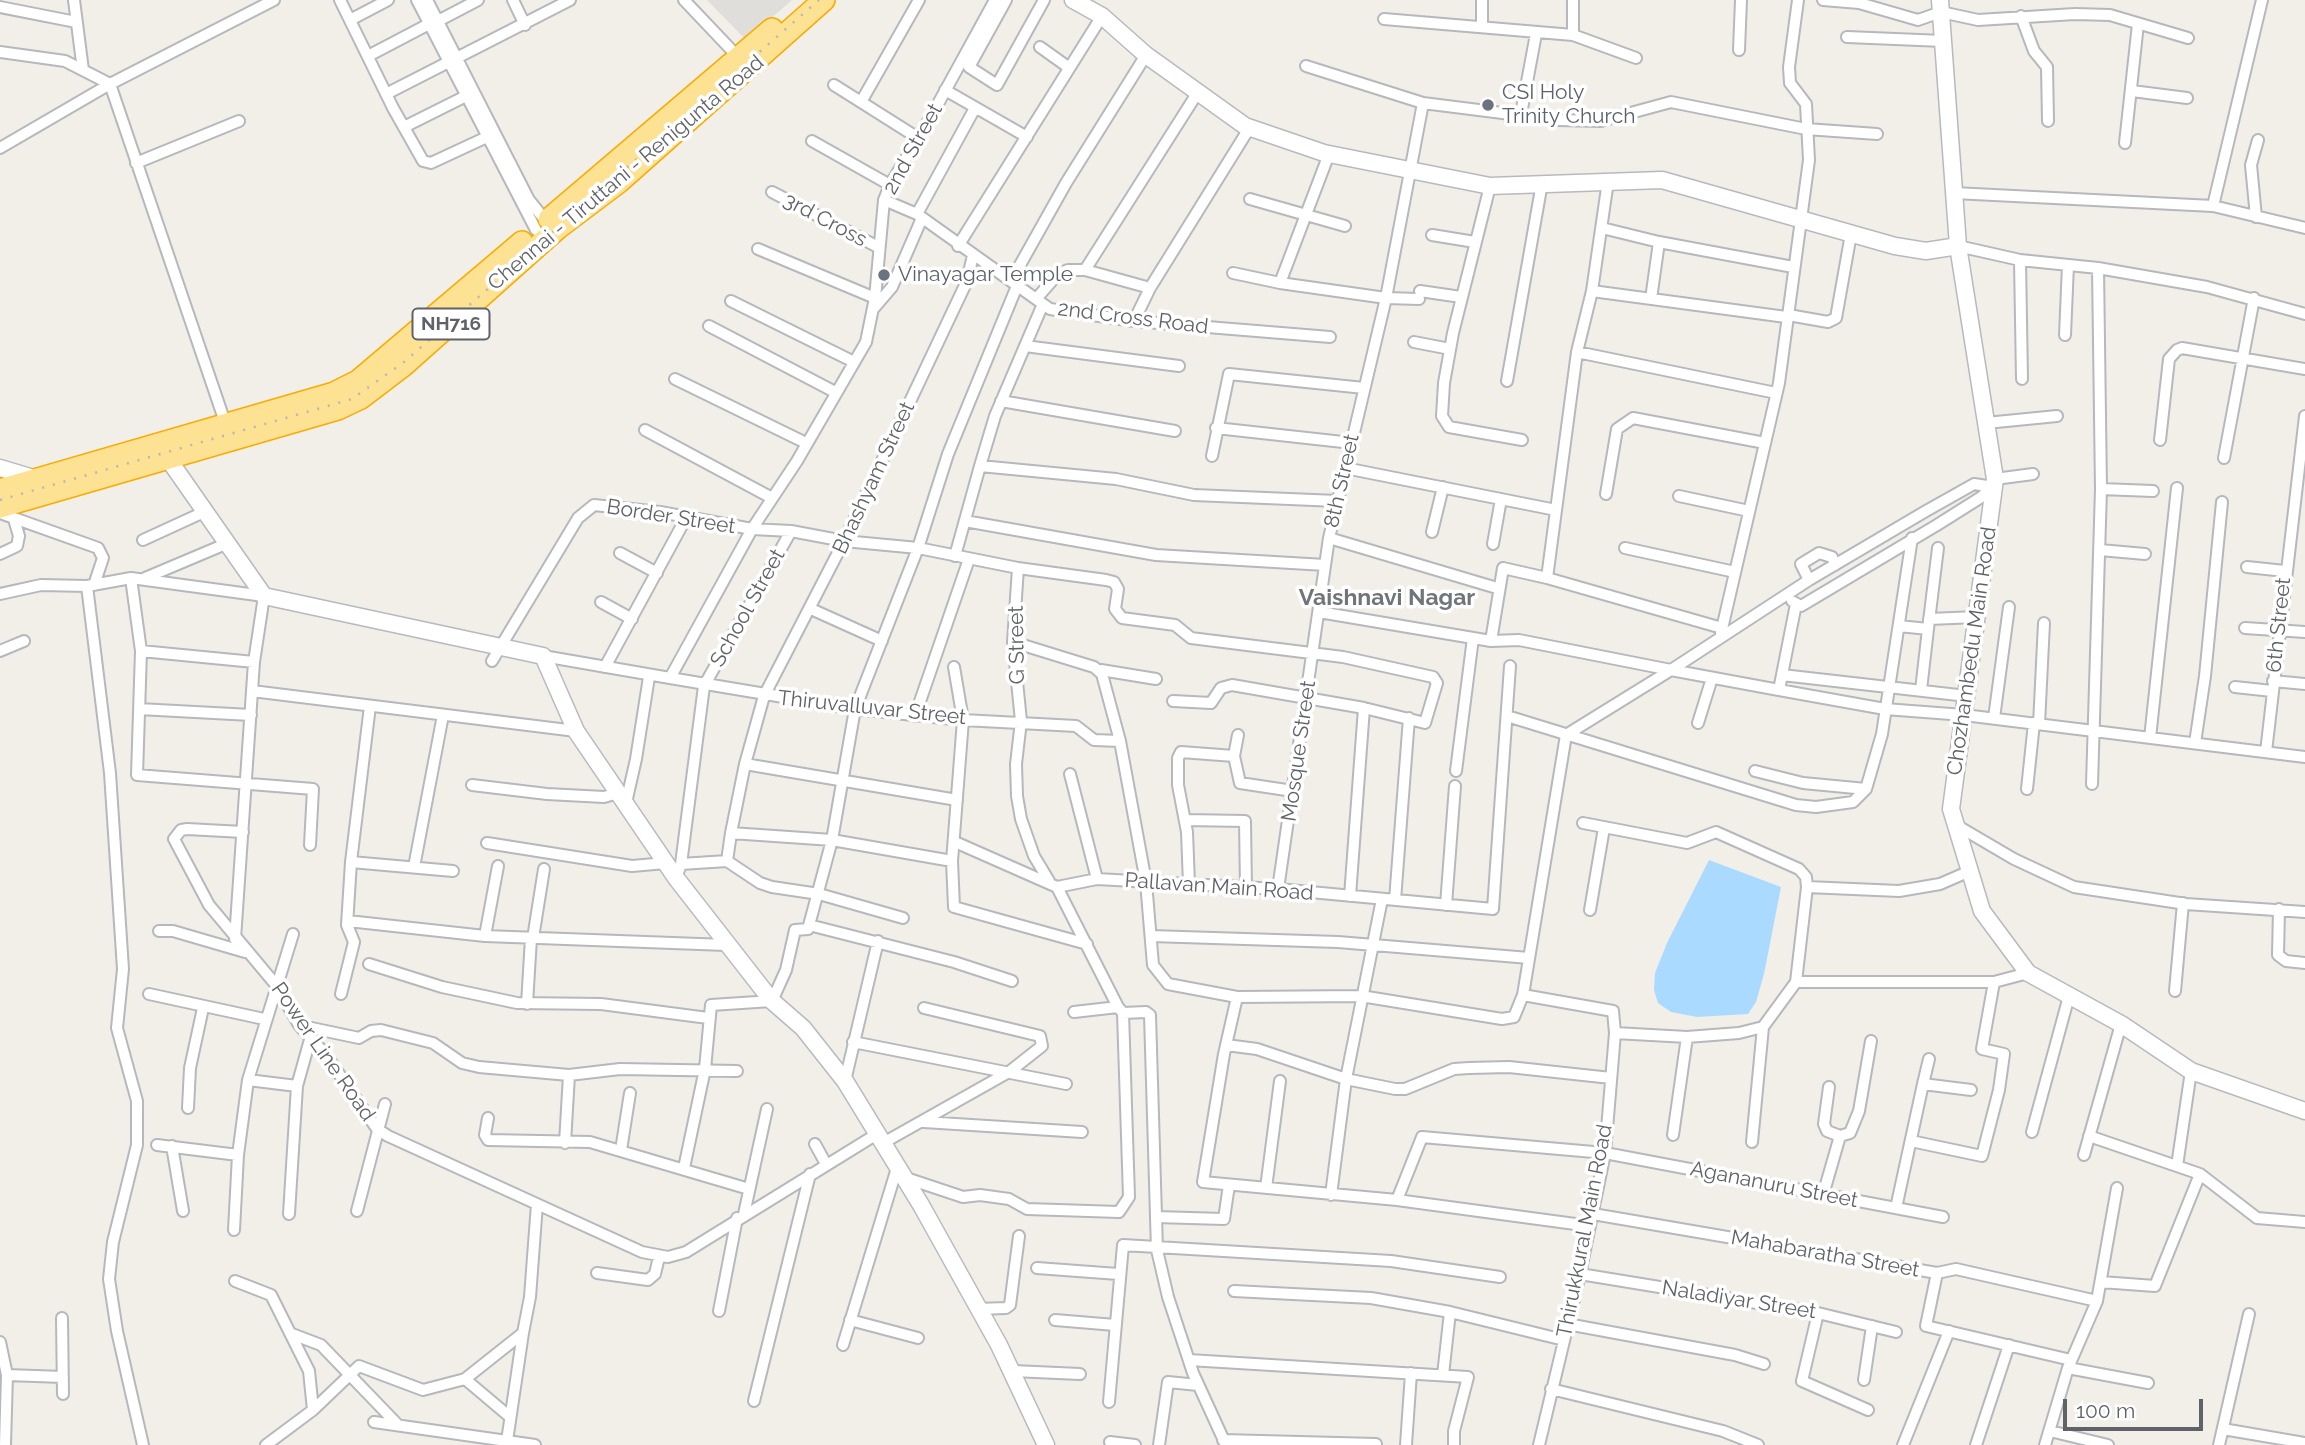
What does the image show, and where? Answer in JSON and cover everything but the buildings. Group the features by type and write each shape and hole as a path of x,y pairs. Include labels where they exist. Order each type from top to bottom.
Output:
{"highway":[{"name":"Chennai - Tiruttani - Renigunta Road","path":"228,431 338,409 362,398 744,64 806,0"},
{"name":"Chennai - Tiruttani - Renigunta Road","path":"0,490 43,485 170,450 334,393 358,380 541,225 824,0"},
{"name":"Chennai - Tiruttani - Renigunta Road","path":"7,513 43,485"}],"street":[{"path":"74,0 83,70"},
{"path":"0,148 110,84 274,0"},
{"path":"340,0 404,127 426,164 487,137"},
{"path":"350,20 388,0"},
{"path":"417,0 434,22"},
{"path":"427,0 434,22 498,149 541,225"},
{"path":"368,56 478,0"},
{"path":"513,0 525,25"},
{"path":"387,94 454,62 570,0"},
{"path":"684,0 744,64"},
{"path":"861,102 919,0"},
{"name":"2nd Street","path":"670,678 751,529 866,342 874,304 884,200 995,0"},
{"path":"1006,0 969,67 997,85 1044,0"},
{"path":"1073,0 1102,16 1146,55 1250,127 1329,153 1490,186 1675,181 1851,234 1926,251 1958,246 2020,260 2098,268 2254,298 2305,314"},
{"path":"1482,0 1482,27"},
{"path":"1573,0 1573,35"},
{"path":"1739,50 1741,0"},
{"path":"1721,634 1776,393 1790,316 1793,267 1809,160 1806,104 1790,83 1789,66 1798,0"},
{"path":"1824,0 1859,3 1918,20 1941,6 1978,20 2021,16 2110,16 2188,38"},
{"path":"2213,205 2262,0"},
{"name":"Chozhambedu Main Road","path":"1941,6 1958,246 1986,423 1991,483 1977,617 1951,809 1982,911 2028,973 2121,1024 2191,1071 2305,1111"},
{"path":"0,7 76,22"},
{"path":"958,246 1102,16"},
{"path":"2021,16 2034,51 2047,67 2048,121"},
{"path":"1384,19 1536,34 1573,35 1636,58"},
{"path":"2125,143 2138,24"},
{"path":"1521,114 1536,34"},
{"path":"1847,37 1943,41"},
{"path":"1040,47 1068,68"},
{"path":"0,51 65,61 110,84 228,431"},
{"path":"772,1000 786,970 795,930 808,929 819,894 832,840 855,709 918,548 948,454 1014,284 1066,183 1146,55"},
{"path":"454,62 466,96 487,137 498,149"},
{"path":"1306,66 1423,103 1558,120 1601,121 1671,102 1806,129 1877,134"},
{"path":"834,85 918,138"},
{"path":"945,90 1027,137"},
{"path":"2132,91 2187,98"},
{"path":"1086,270 1198,92"},
{"path":"404,127 466,96"},
{"name":"8th Street","path":"1319,612 1329,538 1386,298 1423,103"},
{"path":"758,249 874,304 892,287 920,216 975,108"},
{"path":"136,163 239,121"},
{"path":"1134,321 1150,288 1250,127"},
{"path":"2256,217 2251,165 2258,140"},
{"path":"812,141 890,185"},
{"path":"1280,283 1329,153"},
{"path":"1547,578 1577,352 1592,291 1608,181"},
{"path":"1507,381 1542,183"},
{"path":"1490,186 1450,349 1442,416 1445,425 1522,440"},
{"name":"3rd Cross","path":"772,192 878,247"},
{"path":"1954,193 2213,205 2305,228"},
{"path":"1250,199 1345,226"},
{"name":"2nd Cross Road","path":"884,200 920,216 958,246 1051,309 1134,321 1330,337"},
{"path":"1602,228 1659,242 1793,267"},
{"path":"1592,291 1828,322 1836,318 1851,234"},
{"path":"1432,235 1475,242"},
{"path":"1651,299 1659,242"},
{"name":"Bhashyam Street","path":"727,860 745,764 764,696 811,609 967,281 972,255"},
{"path":"2020,260 2022,379"},
{"path":"2065,335 2068,265"},
{"path":"2092,784 2096,731 2101,489 2098,268"},
{"path":"955,556 1001,401 1025,346 1040,302 1062,271 1086,270 1150,288"},
{"path":"1233,273 1280,283 1386,298 1420,295 1461,297"},
{"path":"2224,458 2254,298"},
{"path":"731,301 854,362"},
{"path":"709,326 835,391"},
{"path":"1413,342 1450,349"},
{"path":"1025,346 1179,366"},
{"path":"2160,440 2171,354 2182,348 2305,369"},
{"path":"1577,352 1776,393"},
{"path":"1212,456 1228,377 1233,372 1364,388"},
{"path":"675,379 806,443"},
{"path":"1001,401 1175,431"},
{"path":"1986,423 2057,416"},
{"name":"6th Street","path":"2266,752 2285,571 2299,500 2305,416"},
{"path":"1606,494 1617,429 1633,418 1765,443"},
{"path":"1216,428 1352,443"},
{"path":"645,430 772,498"},
{"path":"170,450 185,482 204,512 264,596 254,662 235,939"},
{"path":"980,466 1116,479 1194,495 1337,501"},
{"path":"0,468 43,485"},
{"path":"1345,468 1556,510"},
{"path":"1101,670 1120,741 1146,883 1153,965 1168,984 1237,996 1361,996 1502,1019 1514,1017 1523,995 1566,735 1671,670 1721,634 1974,484 2033,474"},
{"path":"1796,604 1801,606 1937,525 1983,496 1991,483"},
{"path":"1432,532 1443,487"},
{"path":"2150,738 2177,488"},
{"path":"2101,489 2153,491"},
{"path":"1679,496 1749,511"},
{"path":"1493,544 1501,499"},
{"path":"2195,743 2205,676 2222,502"},
{"name":"Border Street","path":"497,654 578,518 594,505 751,529 791,531 844,541 918,548 1018,568 1114,582 1118,589 1115,609 1118,615 1175,625 1191,638 1313,652"},
{"path":"1926,511 1937,525"},
{"path":"143,540 204,512"},
{"path":"0,513 7,513 102,551 103,558 90,585 111,785 123,969 117,1028 137,1101 137,1145 113,1242 109,1279 117,1331 143,1445"},
{"path":"0,554 17,546 19,537 7,513"},
{"path":"605,667 686,518"},
{"path":"965,521 1156,555 1325,565"},
{"name":"School Street","path":"704,686 791,531"},
{"path":"1329,538 1497,588"},
{"path":"1510,666 1507,716 1796,805 1816,807 1853,802 1866,789 1882,734 1912,538"},
{"path":"0,594 41,585 90,585 137,578 228,543"},
{"path":"1625,548 1735,572"},
{"path":"1920,690 1938,548"},
{"path":"2100,550 2145,554"},
{"path":"620,553 657,573"},
{"path":"1809,580 1801,564 1819,553 1832,557 1835,565"},
{"path":"915,716 969,559"},
{"path":"1491,641 1497,588 1505,567 1721,634"},
{"path":"2247,567 2285,571"},
{"name":"G Street","path":"1018,568 1013,642 1021,721 1016,764 1021,819 1121,1010"},
{"path":"137,578 264,596 497,654 542,656 576,731 726,944 772,1000 803,1028 845,1081 1013,1371 1046,1445"},
{"path":"137,578 141,651 137,775 313,789 310,845"},
{"path":"1779,690 1796,604 1791,592"},
{"path":"601,602 632,619"},
{"path":"1994,718 2009,607"},
{"path":"811,609 882,641"},
{"path":"1319,612 1491,641 1519,640 1885,709 1994,718 2305,757"},
{"name":"Mosque Street","path":"1278,889 1319,612"},
{"path":"1899,626 1977,617"},
{"path":"2027,789 2037,724 2043,623"},
{"path":"2245,628 2305,632"},
{"path":"1456,771 1473,638"},
{"path":"0,650 24,641"},
{"path":"1013,642 1101,670 1156,679"},
{"path":"141,651 254,662"},
{"path":"1173,701 1211,704 1221,688 1232,685 1364,708 1422,723 1428,720 1437,683 1433,677 1313,652"},
{"name":"Thiruvalluvar Street","path":"542,656 649,677 670,678 704,686 855,709 963,720 1076,726 1094,740 1120,741"},
{"path":"954,667 963,720 952,862 954,907 1087,944"},
{"path":"1782,674 1967,696"},
{"path":"622,798 639,747 649,677"},
{"path":"1698,723 1712,678"},
{"path":"2235,687 2305,684"},
{"path":"674,868 704,686"},
{"path":"252,691 576,731"},
{"path":"341,994 355,939 348,920 351,862 370,706"},
{"path":"1350,896 1364,708"},
{"path":"139,709 251,715"},
{"path":"414,867 443,715"},
{"name":"Pallavan Main Road","path":"1053,884 1097,879 1278,889 1493,909 1507,716"},
{"path":"1395,900 1409,718"},
{"path":"1238,735 1234,756 1240,783 1293,792"},
{"path":"1189,884 1185,820 1178,785 1179,754 1185,751 1234,756"},
{"path":"745,764 957,800"},
{"path":"1755,771 1802,783 1866,789"},
{"path":"1070,774 1097,879"},
{"path":"472,785 547,794 622,798"},
{"path":"1446,905 1455,786"},
{"path":"1185,820 1245,821 1246,888"},
{"path":"1583,823 1687,843 1716,832 1799,869 1806,877 1796,982 1763,1027 1752,1142"},
{"path":"1956,825 2014,859 2074,887 2183,903 2305,912"},
{"path":"1590,910 1604,828"},
{"name":"Power Line Road","path":"243,832 187,829 181,830 174,839 209,905 245,952 276,985 299,1025 311,1036 377,1129 537,1204 659,1257"},
{"path":"731,832 832,840 952,862"},
{"path":"955,842 1053,884"},
{"path":"487,844 632,866 674,868 727,860 760,883 819,894 903,918"},
{"path":"351,862 453,871"},
{"path":"485,936 498,866"},
{"path":"527,1004 532,938 544,869"},
{"path":"1807,887 1899,891 1940,884 1970,872"},
{"path":"1331,1195 1346,1079 1361,996 1375,946 1382,899"},
{"path":"2175,991 2183,903"},
{"path":"2278,909 2277,955 2286,961 2305,963"},
{"path":"348,920 485,936 726,944"},
{"path":"809,925 878,941 1012,981"},
{"path":"159,931 173,931 245,952"},
{"path":"234,1230 238,1155 248,1080 264,1019 293,934"},
{"path":"1152,936 1375,946 1529,958"},
{"path":"845,1081 878,941"},
{"path":"369,964 442,987 527,1004 601,1004 708,1018"},
{"path":"1796,982 1994,982 2028,973"},
{"path":"1911,1141 1982,1156 1999,1090 2004,1054 1982,1049 1994,982"},
{"path":"149,994 203,1008 264,1019"},
{"path":"1523,995 1613,1011 1615,1033 1687,1037 1739,1033 1763,1027"},
{"path":"1237,996 1203,1182 1397,1200 1590,1226"},
{"path":"2032,1132 2069,996"},
{"path":"684,1168 705,1069 711,1005 772,1000"},
{"path":"188,1108 190,1068 203,1008"},
{"path":"597,1273 648,1280 655,1274 659,1257 686,1252 827,1164 922,1122 1009,1072 1041,1046 1040,1035 923,1008"},
{"path":"1074,1012 1121,1010 1146,1012 1150,1015 1157,1250 1189,1360 1224,1443 1376,1444"},
{"path":"900,1173 963,1197 980,1195 1009,1199 1027,1209 1119,1212 1129,1197 1121,1010"},
{"path":"2084,1155 2121,1024"},
{"path":"299,1025 359,1038 377,1030 433,1043 470,1065 569,1075 620,1069 737,1071"},
{"name":"Thirukkural Main Road","path":"1539,1445 1580,1274 1605,1153 1615,1033"},
{"path":"289,1214 297,1086 311,1036"},
{"path":"1673,1135 1687,1037"},
{"path":"1829,1087 1824,1124 1827,1130 1840,1136 1850,1133 1859,1111 1871,1041"},
{"path":"853,1042 1066,1084"},
{"path":"1226,1045 1257,1049 1290,1058 1346,1079 1381,1088 1405,1089 1454,1069 1469,1068 1509,1067 1611,1078"},
{"path":"1896,1208 1930,1059"},
{"path":"2177,1166 2191,1071"},
{"path":"565,1143 569,1075"},
{"path":"248,1080 297,1086"},
{"path":"1266,1188 1280,1081"},
{"path":"1923,1084 1971,1090"},
{"path":"621,1150 630,1093"},
{"path":"357,1210 385,1104"},
{"path":"719,1311 767,1109"},
{"path":"488,1118 485,1135 488,1140 590,1142 749,1189"},
{"path":"922,1122 1082,1132"},
{"path":"1823,1195 1840,1136"},
{"path":"2089,1136 2200,1174 2257,1218 2305,1222"},
{"name":"Agananuru Street","path":"1397,1200 1422,1137 1605,1153 1942,1217"},
{"path":"815,1144 827,1164"},
{"path":"158,1145 238,1155"},
{"path":"172,1146 183,1211"},
{"path":"843,1345 900,1173"},
{"path":"754,1401 810,1174"},
{"path":"2101,1282 2155,1286 2200,1174"},
{"path":"1156,1217 1224,1219 1229,1185"},
{"path":"2045,1445 2069,1364 2097,1301 2117,1188"},
{"path":"507,1441 530,1297 537,1204"},
{"name":"Mahabaratha Street","path":"1593,1214 1937,1273 1956,1269 2097,1301"},
{"path":"977,1309 1006,1308 1010,1305 1019,1236"},
{"path":"1109,1402 1118,1274 1123,1245 1157,1250 1391,1261 1500,1277"},
{"path":"1037,1268 1118,1274"},
{"path":"1937,1273 1926,1326 2009,1345 2069,1364 2148,1383"},
{"name":"Naladiyar Street","path":"1580,1274 1818,1313 1896,1332"},
{"path":"235,1281 271,1295 309,1371 313,1410"},
{"path":"1234,1292 1371,1298 1450,1312 1564,1340"},
{"path":"1443,1375 1450,1312"},
{"path":"1818,1313 1802,1381 1868,1410"},
{"path":"2219,1445 2249,1314"},
{"path":"62,1318 63,1394"},
{"path":"850,1320 918,1338"},
{"path":"1055,1320 1115,1325"},
{"path":"1567,1324 1735,1355 1765,1364"},
{"path":"1864,1380 1872,1326"},
{"path":"1903,1445 1949,1331"},
{"path":"266,1445 313,1410 359,1366 423,1391 465,1379 504,1345 523,1333"},
{"path":"292,1334 321,1345 398,1425"},
{"path":"0,1342 7,1375 5,1445"},
{"path":"1976,1445 2009,1345"},
{"path":"1189,1360 1468,1377 1454,1431 1454,1445"},
{"path":"1013,1371 1080,1374"},
{"path":"1406,1445 1411,1373"},
{"path":"7,1375 63,1377"},
{"path":"465,1379 510,1417"},
{"path":"1159,1445 1168,1382 1198,1385"},
{"path":"1551,1389 1758,1445"},
{"path":"374,1422 535,1445"},
{"path":"2223,1429 2301,1444"},
{"path":"2050,1431 2108,1445"},
{"path":"1110,1442 1135,1445"}],"shaded area":[{"path":"707,0 792,0 746,40"}],"water":[{"path":"1709,860 1781,887 1764,974 1756,1002 1748,1014 1697,1017 1671,1012 1658,1003 1654,990 1655,973 1667,943"}],"railway":[{"path":"0,500 352,399 404,362 819,0"}],"place":[{"name":"CSI Holy Trinity Church","path":"1488,105"},
{"name":"Vinayagar Temple","path":"884,275"}],"district":[{"name":"Vaishnavi Nagar","path":"1387,598"}]}
